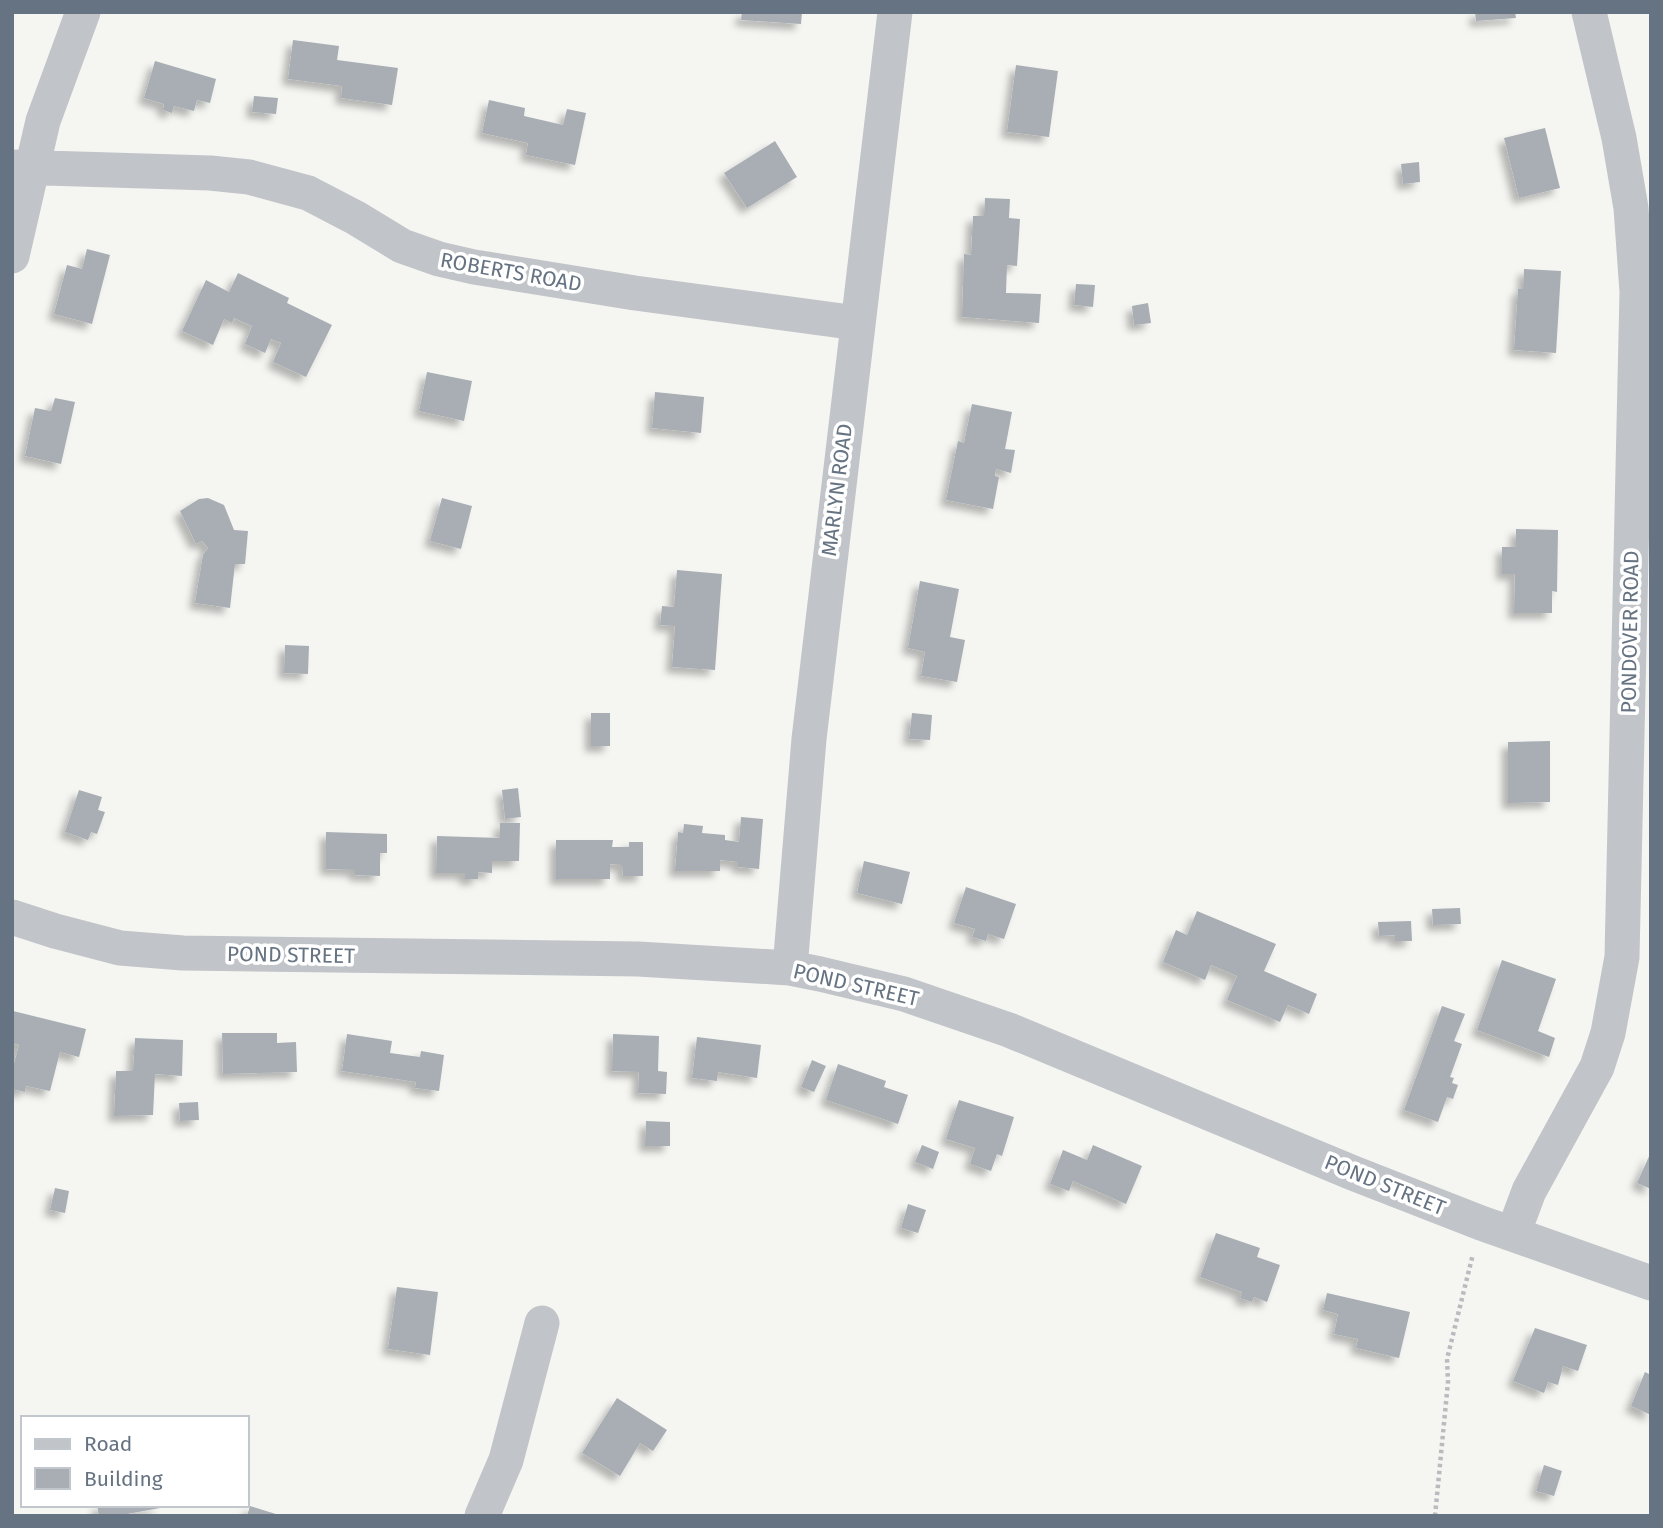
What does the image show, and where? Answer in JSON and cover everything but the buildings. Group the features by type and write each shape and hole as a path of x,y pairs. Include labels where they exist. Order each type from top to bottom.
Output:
{"street":[{"path":"12,256 22,167 43,121 83,12"},
{"name":"MARLYN ROAD","path":"790,968 809,739 895,12"},
{"name":"PONDOVER ROAD","path":"1497,1228 1529,1191 1597,1067 1608,1033 1622,957 1637,292 1630,208 1621,150 1589,12"},
{"name":"ROBERTS ROAD","path":"22,167 210,173 249,177 308,193 402,246 439,260 635,293 857,323"},
{"name":"POND STREET","path":"12,917 120,948 183,953 638,959 790,968 904,994 1009,1030 1353,1173 1651,1283"},
{"path":"482,1516 506,1460 542,1323"}],"path":[{"path":"1435,1516 1448,1382 1447,1360 1497,1228"}]}
